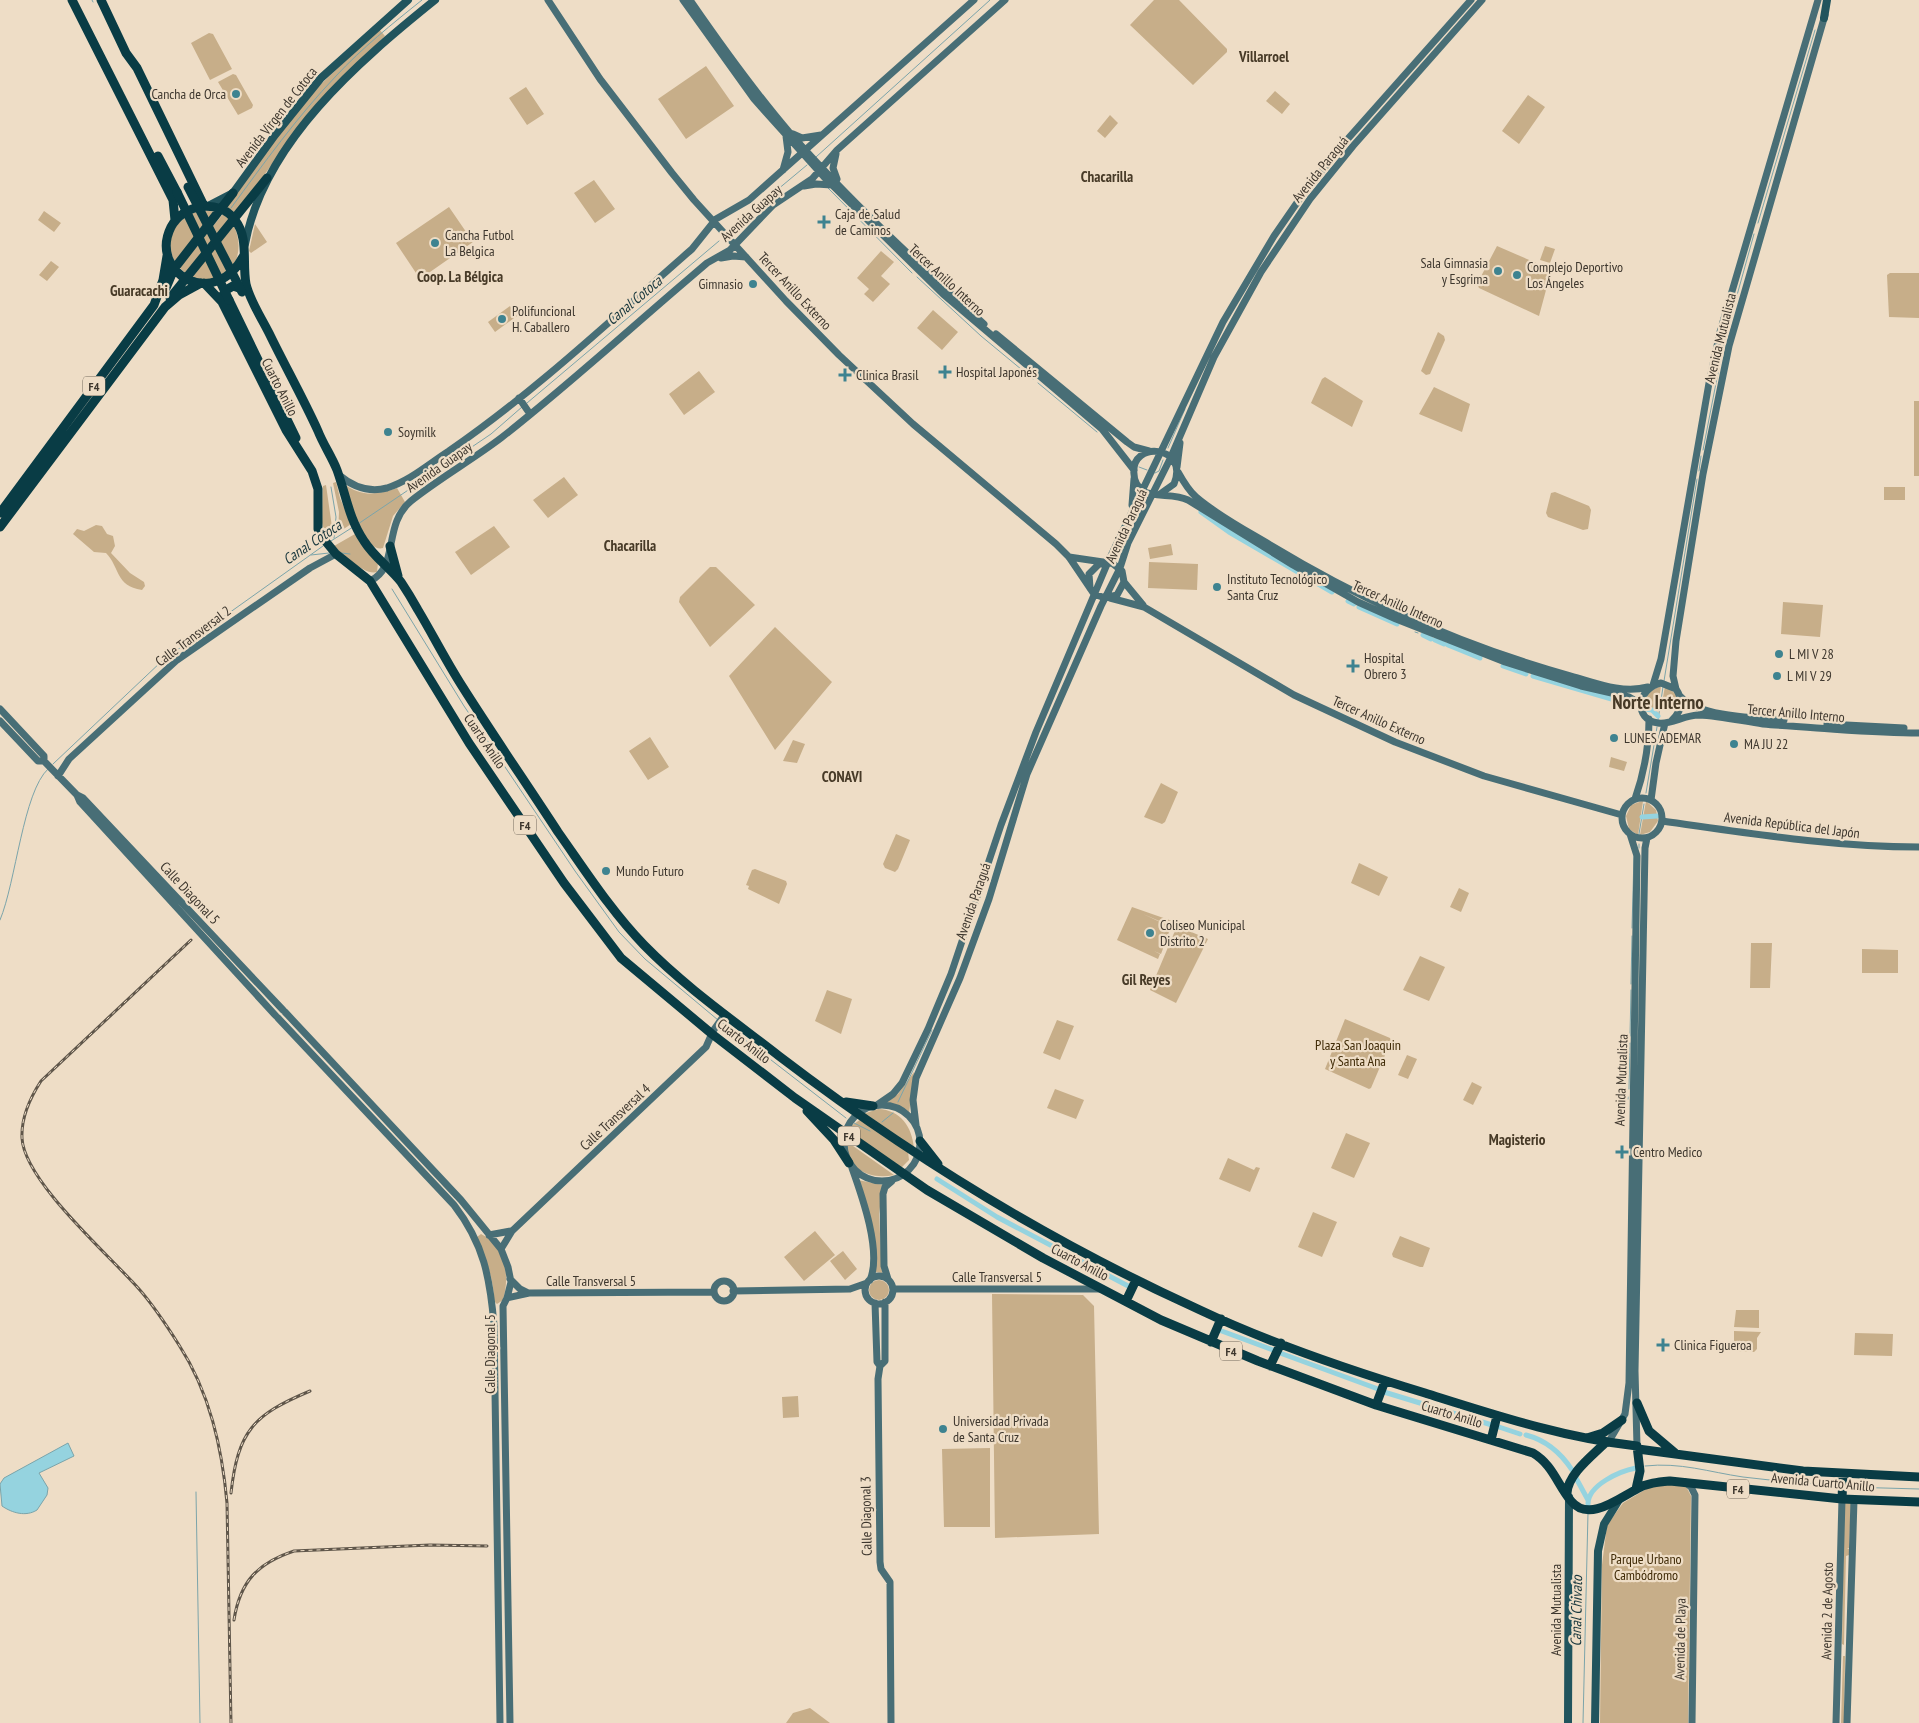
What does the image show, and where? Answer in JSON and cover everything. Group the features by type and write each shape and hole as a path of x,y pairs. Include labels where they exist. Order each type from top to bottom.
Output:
{"highway":[{"name":"Cuarto Anillo","path":"72,0 118,78 226,301 292,426 300,450 312,471 318,489 318,528 322,537 333,551 370,581 451,715 604,937 621,958 719,1024 840,1101 918,1156 944,1169 1132,1290 1216,1330 1272,1363 1376,1405 1494,1427 1586,1438 1606,1443"},
{"path":"101,0 194,194 189,201 181,203 175,196"},
{"path":"165,308 171,296 185,278 235,220 267,178"},
{"name":"Cuarto Anillo","path":"191,186 305,416 322,441 338,475 345,502 364,542 398,579 484,720 612,907 649,950 719,1024 795,1098 845,1133 900,1176 1101,1289 1132,1290 1161,1320 1216,1330 1279,1346 1382,1388 1494,1427 1539,1457 1551,1468 1568,1495"},
{"path":"191,186 206,206"},
{"path":"154,305 164,293 174,269 233,193"},
{"path":"175,196 175,220"},
{"path":"175,220 187,210 206,206 222,209 235,220 243,236 245,292"},
{"name":"F4","path":"0,513 154,305 163,280 168,254 168,234 175,220"},
{"name":"F4","path":"168,254 174,269 185,278 203,283 216,282 228,276 240,263 244,250"},
{"name":"F4","path":"203,283 226,301"},
{"name":"F4","path":"0,527 165,308 179,295 203,283"},
{"path":"226,301 223,294 229,288 237,286 245,292"},
{"path":"390,546 398,579"},
{"path":"795,1098 834,1140 850,1164"},
{"path":"840,1101 875,1106"},
{"path":"920,1141 944,1169"},
{"path":"1272,1363 1279,1346"},
{"path":"1376,1405 1382,1388"},
{"path":"1637,1403 1649,1431 1661,1443 1677,1454"},
{"path":"1586,1438 1603,1433 1623,1417"},
{"path":"1568,1495 1568,1485 1572,1478 1606,1443"},
{"name":"F4","path":"1606,1443 1638,1447"},
{"path":"1636,1489 1640,1467 1638,1447"},
{"name":"Avenida Cuarto Anillo","path":"1638,1447 1746,1465 1843,1477 1919,1477"},
{"path":"1842,1496 1843,1477"},
{"name":"Avenida Cuarto Anillo","path":"1636,1489 1656,1483 1683,1481 1842,1496 1854,1500 1919,1502"},
{"name":"F4","path":"1568,1495 1577,1506 1588,1509 1619,1500 1636,1489"}],"main road":[{"name":"Avenida Virgen de Cotoca","path":"206,206 233,193 321,78 408,0"},
{"name":"Avenida Virgen de Cotoca","path":"244,250 253,210 267,178 328,97 383,43 435,0"},
{"name":"Tercer Anillo Externo","path":"548,0 623,110 694,200 746,258 839,355 983,485 1069,557 1092,591 1107,598 1144,607 1282,688 1370,732 1484,776 1622,815"},
{"name":"Tercer Anillo Interno","path":"683,0 762,108 819,168 832,185 904,257 1038,377 1102,429 1134,473 1142,490 1157,496 1181,496 1226,525 1360,601 1413,626 1495,658 1581,686 1629,697 1641,704"},
{"name":"Tercer Anillo Interno","path":"688,0 785,127 788,134"},
{"name":"Avenida Guapay","path":"338,475 356,487 369,490 388,488 431,463 521,400 692,249 714,221 749,200 782,171 806,154 828,131 974,0"},
{"name":"Avenida Guapay","path":"386,567 391,536 398,517 409,502 489,447 686,281 736,245 774,205 801,187 837,150 1005,0"},
{"name":"Avenida Paraguá","path":"858,1114 893,1094 902,1083 949,980 1017,779 1092,591 1223,322 1274,236 1303,194 1345,142 1471,0"},
{"name":"Avenida Paraguá","path":"920,1141 913,1100 916,1078 960,978 987,904 1027,774 1107,598 1128,543 1157,496 1181,431 1214,357 1261,272 1290,228 1353,146 1482,0"},
{"name":"Avenida Mutualista","path":"1678,692 1673,667 1706,455 1756,229 1818,0"},
{"path":"1824,18 1829,1"},
{"path":"1814,14 1821,13 1824,18"},
{"path":"703,18 704,24 734,66 736,74"},
{"name":"Avenida Mutualista","path":"1651,686 1662,659 1697,453 1720,332 1756,229 1824,18"},
{"path":"736,65 738,71 763,104 762,108 768,110 785,127"},
{"path":"782,171 788,152 788,134 808,138 828,131"},
{"path":"837,150 833,168 843,188"},
{"name":"Tercer Anillo Interno","path":"819,168 843,188 947,290 991,330 1083,406 1134,447 1150,451 1160,451 1171,457 1187,487 1203,502 1295,560 1343,586 1424,623 1505,655 1591,682 1629,690 1651,686"},
{"path":"801,187 816,184 832,185"},
{"path":"844,197 856,204 879,227 883,228"},
{"path":"716,259 733,256 746,258 744,245 749,230"},
{"path":"890,243 895,242 918,262"},
{"path":"904,257 947,290 949,295 989,331 996,340"},
{"path":"991,330 1035,370 1038,377 1045,378 1072,400 1083,406"},
{"path":"521,400 529,412"},
{"path":"1157,496 1171,488 1177,470 1181,431"},
{"path":"1131,512 1134,473 1139,458 1150,451"},
{"path":"1697,453 1706,455"},
{"path":"1226,525 1243,532 1289,560 1295,560"},
{"name":"Calle Transversal 2","path":"55,773 177,660 333,551"},
{"path":"1069,557 1106,562 1120,568 1124,582 1122,590 1107,598"},
{"path":"1092,591 1089,574 1095,566 1106,562"},
{"path":"370,581 382,573 386,567"},
{"path":"1310,568 1317,574 1359,596 1360,601 1366,599 1415,623 1424,623"},
{"name":"Tercer Anillo Externo","path":"1124,582 1144,607"},
{"path":"1413,626 1420,625 1455,636 1491,652 1495,658"},
{"path":"1505,655 1532,670 1539,669 1576,681 1591,682"},
{"path":"1635,799 1652,800 1660,809 1662,821 1657,831 1648,838 1641,838 1630,834 1624,827 1622,815 1626,806 1635,799 1643,778 1648,741 1648,719 1641,704 1642,698 1651,686 1661,683 1678,692 1681,709 1669,722 1656,763 1652,800"},
{"name":"Tercer Anillo Interno","path":"1678,692 1696,707 1731,714 1814,723 1919,728"},
{"name":"Calle Diagonal 5","path":"0,710 44,756 45,762 55,773 77,795 83,798 170,894 277,1017 350,1097 399,1140 473,1216 501,1249 506,1259 510,1279 507,1298 502,1306 500,1723"},
{"name":"Tercer Anillo Interno","path":"1669,722 1682,716 1701,715 1763,724 1919,733"},
{"path":"1648,719 1657,723 1669,722"},
{"name":"Calle Diagonal 5","path":"0,721 38,761 45,762"},
{"name":"Avenida República del Japón","path":"1662,821 1804,841 1860,846 1919,847"},
{"name":"Avenida Mutualista","path":"1606,1443 1623,1417 1630,1383 1632,1117 1638,856 1630,834"},
{"name":"Avenida Mutualista","path":"1638,1447 1635,1371 1638,1170 1645,848 1648,838"},
{"name":"Calle Diagonal 5","path":"170,894 284,1011 399,1140 466,1220 475,1237 488,1272 492,1302 510,1723"},
{"path":"277,1017 283,1018 284,1011"},
{"name":"Calle Transversal 4","path":"501,1249 512,1231 706,1048 719,1024"},
{"path":"875,1106 900,1109 916,1125"},
{"path":"858,1114 842,1139 864,1204 871,1236 874,1267 865,1291 868,1298"},
{"path":"1632,1117 1636,1122 1636,1137 1639,1140"},
{"path":"850,1289 875,1303 885,1302 891,1297 893,1289 884,1266 883,1194 887,1185 900,1176 918,1156 920,1141"},
{"path":"1632,1145 1637,1151 1636,1166 1638,1170"},
{"path":"850,1164 869,1179 882,1181 900,1176"},
{"path":"466,1220 469,1221 473,1216"},
{"path":"475,1237 480,1230 487,1232 512,1231"},
{"path":"733,1291 850,1289 878,1276 888,1279"},
{"name":"Calle Transversal 5","path":"510,1279 520,1289 529,1293"},
{"path":"723,1281 732,1285 733,1291 731,1296 724,1300 716,1297 714,1292 717,1283 723,1281"},
{"name":"Calle Transversal 5","path":"893,1289 1101,1289"},
{"name":"Calle Transversal 5","path":"507,1298 529,1293 714,1292"},
{"path":"492,1302 496,1306 502,1306"},
{"name":"Calle Diagonal 3","path":"880,1366 885,1362 885,1302"},
{"name":"Calle Diagonal 3","path":"875,1303 877,1362 880,1366 878,1411 880,1562 881,1569 890,1582 891,1723"},
{"path":"876,1343 885,1343"},
{"path":"494,1374 502,1374"},
{"path":"1623,1417 1637,1415"},
{"path":"1683,1481 1691,1487 1694,1496 1702,1487 1708,1484"},
{"name":"Avenida Mutualista","path":"1568,1495 1568,1723"},
{"name":"Avenida de Playa","path":"1692,1723 1694,1496"},
{"name":"Avenida 2 de Agosto","path":"1836,1723 1842,1496"},
{"path":"1595,1723 1598,1551 1604,1524 1619,1500"},
{"name":"Avenida 2 de Agosto","path":"1847,1723 1854,1500"},
{"path":"500,1706 510,1707"}],"green space":[{"path":"1154,0 1179,0 1227,49 1227,52 1193,85 1130,25"},
{"path":"379,29 385,36 338,81 294,134 235,215 227,207 282,130 319,86"},
{"path":"209,33 213,34 232,69 210,80 191,43"},
{"path":"706,66 734,106 686,139 658,99"},
{"path":"233,74 236,75 253,105 252,108 238,115 218,82"},
{"path":"526,87 544,114 527,125 509,98"},
{"path":"1275,91 1290,104 1282,114 1266,101"},
{"path":"1528,95 1545,107 1519,144 1502,131"},
{"path":"1110,115 1118,123 1105,138 1097,131"},
{"path":"594,180 615,209 595,223 574,193"},
{"name":"Cancha Futbol La Belgica","path":"449,207 473,242 420,279 396,243"},
{"path":"203,210 216,212 175,262 170,244 175,228 187,217"},
{"path":"44,211 61,223 54,232 38,220"},
{"path":"223,214 231,221 185,273 179,267"},
{"path":"255,224 267,242 251,253 249,251"},
{"path":"234,226 238,238 238,250 236,260 231,269 214,279 203,280 190,276"},
{"name":"Complejo Deportivo Los Ángeles","path":"1497,246 1550,269 1552,268 1539,316 1479,288 1477,284"},
{"path":"1545,246 1555,249 1550,263 1540,260"},
{"path":"881,251 894,262 881,276 890,284 873,302 864,294 869,289 857,278"},
{"path":"51,261 59,267 47,281 39,275"},
{"path":"1890,273 1919,273 1919,318 1889,317 1887,275"},
{"name":"Polifuncional H. Caballero","path":"510,306 517,316 495,332 488,322"},
{"path":"933,310 958,332 942,350 917,328"},
{"path":"1438,332 1444,336 1445,340 1430,374 1426,375 1421,371"},
{"path":"699,371 715,392 684,415 669,394"},
{"path":"1325,377 1363,401 1352,427 1311,403 1322,379"},
{"path":"1434,387 1470,404 1462,432 1419,414"},
{"path":"1914,401 1919,401 1919,476 1914,476"},
{"path":"564,477 578,495 548,518 533,500"},
{"path":"336,482 340,498 351,524 338,533 339,512 333,483"},
{"path":"344,484 357,491 370,494 397,488 405,502 393,516 383,548 376,548 364,534 358,524"},
{"path":"326,485 332,527 326,536 322,523 323,486"},
{"path":"1884,487 1905,487 1905,500 1884,500"},
{"path":"1555,492 1589,506 1591,510 1588,529 1583,530 1548,517 1546,513 1551,493"},
{"path":"96,525 102,526 107,534 113,536 115,546 111,553 130,573 144,582 145,586 142,590 133,588 122,580 106,553 94,552 73,534 77,529 84,531"},
{"path":"494,526 510,547 471,575 455,552"},
{"path":"355,534 378,563 377,572 366,571 360,568 334,546"},
{"path":"1171,544 1173,555 1150,559 1148,548"},
{"path":"1149,562 1198,564 1197,590 1148,588"},
{"path":"710,567 716,567 755,605 710,647 679,602 680,597"},
{"path":"1783,602 1823,605 1820,637 1781,634"},
{"path":"775,627 832,682 775,750 729,676"},
{"path":"1661,686 1657,714 1644,701 1646,693"},
{"path":"1665,686 1676,694 1678,705 1661,709"},
{"path":"650,737 669,767 648,780 629,751"},
{"path":"793,740 805,744 797,763 783,761"},
{"path":"1611,757 1627,762 1624,771 1609,767"},
{"path":"1161,783 1178,792 1165,822 1162,824 1144,817"},
{"path":"1643,801 1638,835 1629,829 1626,816 1631,805"},
{"path":"1646,801 1656,810 1658,821 1650,832 1640,835"},
{"path":"896,834 910,840 895,872 885,868 883,864"},
{"path":"1359,863 1388,877 1379,896 1351,883"},
{"path":"755,869 786,881 787,884 779,904 748,889 749,886 746,885 752,870"},
{"path":"1459,888 1469,893 1461,912 1450,907"},
{"name":"Coliseo Municipal Distrito 2","path":"1132,907 1175,922 1173,927 1143,914 1171,927 1161,954 1154,951 1160,954 1158,959 1117,940"},
{"path":"1177,926 1208,939 1176,1003 1150,990"},
{"path":"1751,943 1772,943 1770,988 1750,988"},
{"path":"1862,949 1898,950 1898,973 1862,973"},
{"path":"1420,956 1445,967 1429,1001 1403,990"},
{"path":"827,990 852,999 841,1034 815,1021"},
{"name":"Plaza San Joaquin y Santa Ana","path":"1345,1019 1390,1038 1391,1041 1369,1089 1325,1069"},
{"path":"1057,1020 1074,1026 1060,1060 1043,1053"},
{"path":"1407,1055 1417,1059 1408,1079 1398,1075"},
{"path":"914,1072 909,1114 899,1107 886,1102 898,1094"},
{"path":"1472,1082 1482,1087 1473,1105 1463,1100"},
{"path":"1055,1089 1084,1100 1076,1119 1047,1108"},
{"path":"878,1109 893,1113 904,1121 911,1133 914,1148 863,1114"},
{"path":"861,1119 908,1152 909,1160 900,1169 854,1138 850,1131 851,1126"},
{"path":"1346,1133 1370,1143 1354,1178 1331,1168"},
{"path":"846,1141 894,1175 876,1176 861,1170 850,1159"},
{"path":"1228,1158 1254,1170 1256,1167 1260,1168 1250,1192 1219,1179"},
{"path":"858,1180 883,1185 879,1214 882,1273 876,1272 876,1259"},
{"path":"1313,1212 1337,1222 1322,1257 1298,1247"},
{"path":"815,1231 835,1255 804,1281 784,1257"},
{"path":"481,1234 496,1246 504,1262 506,1272 505,1291 503,1300 497,1304 494,1301 494,1292 488,1268 477,1237"},
{"path":"1400,1236 1430,1248 1423,1267 1393,1257 1392,1254"},
{"path":"843,1251 857,1269 845,1280 830,1261"},
{"path":"875,1280 883,1280 889,1286 889,1294 883,1300 875,1300 869,1294 869,1286"},
{"path":"992,1294 1083,1295 1094,1306 1099,1534 995,1538"},
{"path":"1736,1310 1759,1310 1759,1328 1734,1327"},
{"path":"1734,1331 1761,1332 1757,1338 1757,1349 1754,1352 1736,1351 1734,1349"},
{"path":"1855,1333 1893,1334 1892,1356 1854,1355"},
{"path":"798,1396 799,1417 783,1418 782,1397"},
{"path":"990,1448 990,1527 944,1527 942,1449"},
{"name":"Parque Urbano Cambódromo","path":"1664,1484 1686,1486 1691,1496 1688,1723 1600,1723 1602,1565 1607,1525 1623,1503 1648,1488"},
{"path":"1844,1503 1851,1503 1849,1548 1847,1548 1849,1549 1849,1555 1846,1556 1844,1645 1842,1644"},
{"path":"1843,1656 1845,1656 1844,1723 1841,1723"},
{"path":"810,1708 830,1723 786,1723 793,1713"}],"water":[{"path":"68,1443 74,1456 39,1473 48,1488 47,1495 37,1510 19,1513 10,1511 2,1506 0,1484 4,1478"}],"waterway":[{"path":"231,208 281,140 322,92 367,46 422,0"},
{"path":"816,157 990,0"},
{"path":"1758,223 1815,30"},
{"path":"729,230 807,165"},
{"path":"828,188 912,273"},
{"path":"1703,450 1724,342 1754,234"},
{"name":"Canal Cotoca","path":"527,403 719,241"},
{"path":"917,277 981,336 1033,379"},
{"path":"1038,383 1097,432"},
{"name":"Canal Cotoca","path":"358,524 491,434 522,407"},
{"path":"1168,448 1185,409"},
{"path":"1699,471 1701,456"},
{"path":"1155,473 1159,471 1163,460"},
{"path":"1139,467 1147,470"},
{"path":"1664,681 1697,479"},
{"path":"331,487 336,517 334,538"},
{"path":"1201,512 1229,532 1332,592"},
{"name":"Canal Cotoca","path":"331,541 353,527"},
{"name":"Canal Cotoca","path":"53,764 163,660 323,546"},
{"path":"311,555 329,553"},
{"path":"341,553 350,554"},
{"path":"392,589 464,706 575,871 619,932 645,959 718,1020"},
{"path":"1348,601 1354,604"},
{"path":"1359,607 1397,624"},
{"path":"1423,635 1431,639"},
{"path":"1435,640 1444,644"},
{"path":"1448,645 1480,658"},
{"path":"1503,666 1526,674"},
{"path":"1533,676 1639,707"},
{"path":"1658,720 1663,687"},
{"path":"1644,709 1652,710 1658,716"},
{"path":"1646,793 1657,727"},
{"name":"Canal Cotoca","path":"0,920 6,904 32,797 39,781 48,769"},
{"path":"1639,834 1644,804"},
{"path":"1642,817 1657,816"},
{"path":"1632,928 1634,856"},
{"path":"1631,984 1632,936"},
{"path":"1630,1036 1631,990"},
{"path":"722,1022 846,1118"},
{"path":"898,1102 932,1030"},
{"path":"1629,1089 1630,1043"},
{"path":"882,1122 893,1113"},
{"path":"854,1123 870,1131"},
{"path":"937,1179 997,1217 1130,1287"},
{"path":"1219,1330 1273,1350"},
{"path":"1280,1353 1378,1389"},
{"path":"1384,1392 1492,1425"},
{"path":"1499,1427 1520,1434"},
{"path":"1526,1435 1540,1440 1552,1448 1572,1470"},
{"path":"1645,1466 1682,1466 1743,1477 1838,1486"},
{"path":"1588,1504 1589,1497 1599,1485 1622,1472 1636,1468"},
{"path":"1576,1478 1588,1500"},
{"path":"1847,1487 1919,1489"},
{"path":"196,1492 200,1723"},
{"name":"Canal Chivato","path":"1588,1500 1588,1506"},
{"name":"Canal Chivato","path":"1583,1723 1588,1513"}],"railway":[{"path":"191,940 41,1081 27,1108 22,1138 26,1155 52,1196 89,1238 139,1289 160,1316 190,1363 213,1421 222,1462 227,1503 231,1723"},
{"path":"231,1493 238,1454 252,1428 262,1417 275,1408 310,1391"},
{"path":"234,1620 241,1594 253,1575 270,1561 294,1551 430,1545 487,1546"}],"place":[{"name":"Cancha de Orca","path":"236,94"},
{"name":"Caja de Salud de Caminos","path":"824,222"},
{"name":"Cancha Futbol La Belgica","path":"435,243"},
{"name":"Sala Gimnasia y Esgrima","path":"1498,271"},
{"name":"Complejo Deportivo Los Ángeles","path":"1517,275"},
{"name":"Gimnasio","path":"753,284"},
{"name":"Polifuncional H. Caballero","path":"502,319"},
{"name":"Hospital Japonés","path":"945,372"},
{"name":"Clinica Brasil","path":"845,375"},
{"name":"Soymilk","path":"388,432"},
{"name":"Instituto Tecnológico Santa Cruz","path":"1217,587"},
{"name":"L MI V 28","path":"1779,654"},
{"name":"Hospital Obrero 3","path":"1353,666"},
{"name":"L MI V 29","path":"1777,676"},
{"name":"LUNES ADEMAR","path":"1614,738"},
{"name":"MA JU 22","path":"1734,744"},
{"name":"Mundo Futuro","path":"606,871"},
{"name":"Coliseo Municipal Distrito 2","path":"1150,933"},
{"name":"Centro Medico","path":"1622,1152"},
{"name":"Clinica Figueroa","path":"1663,1345"},
{"name":"Universidad Privada de Santa Cruz","path":"943,1429"}],"district":[{"name":"Villarroel","path":"1264,56"},
{"name":"Chacarilla","path":"1107,176"},
{"name":"Coop. La Bélgica","path":"460,276"},
{"name":"Guaracachi","path":"139,290"},
{"name":"Chacarilla","path":"630,545"},
{"name":"Norte Interno","path":"1658,702"},
{"name":"CONAVI","path":"842,776"},
{"name":"Gil Reyes","path":"1146,979"},
{"name":"Magisterio","path":"1517,1139"}]}
